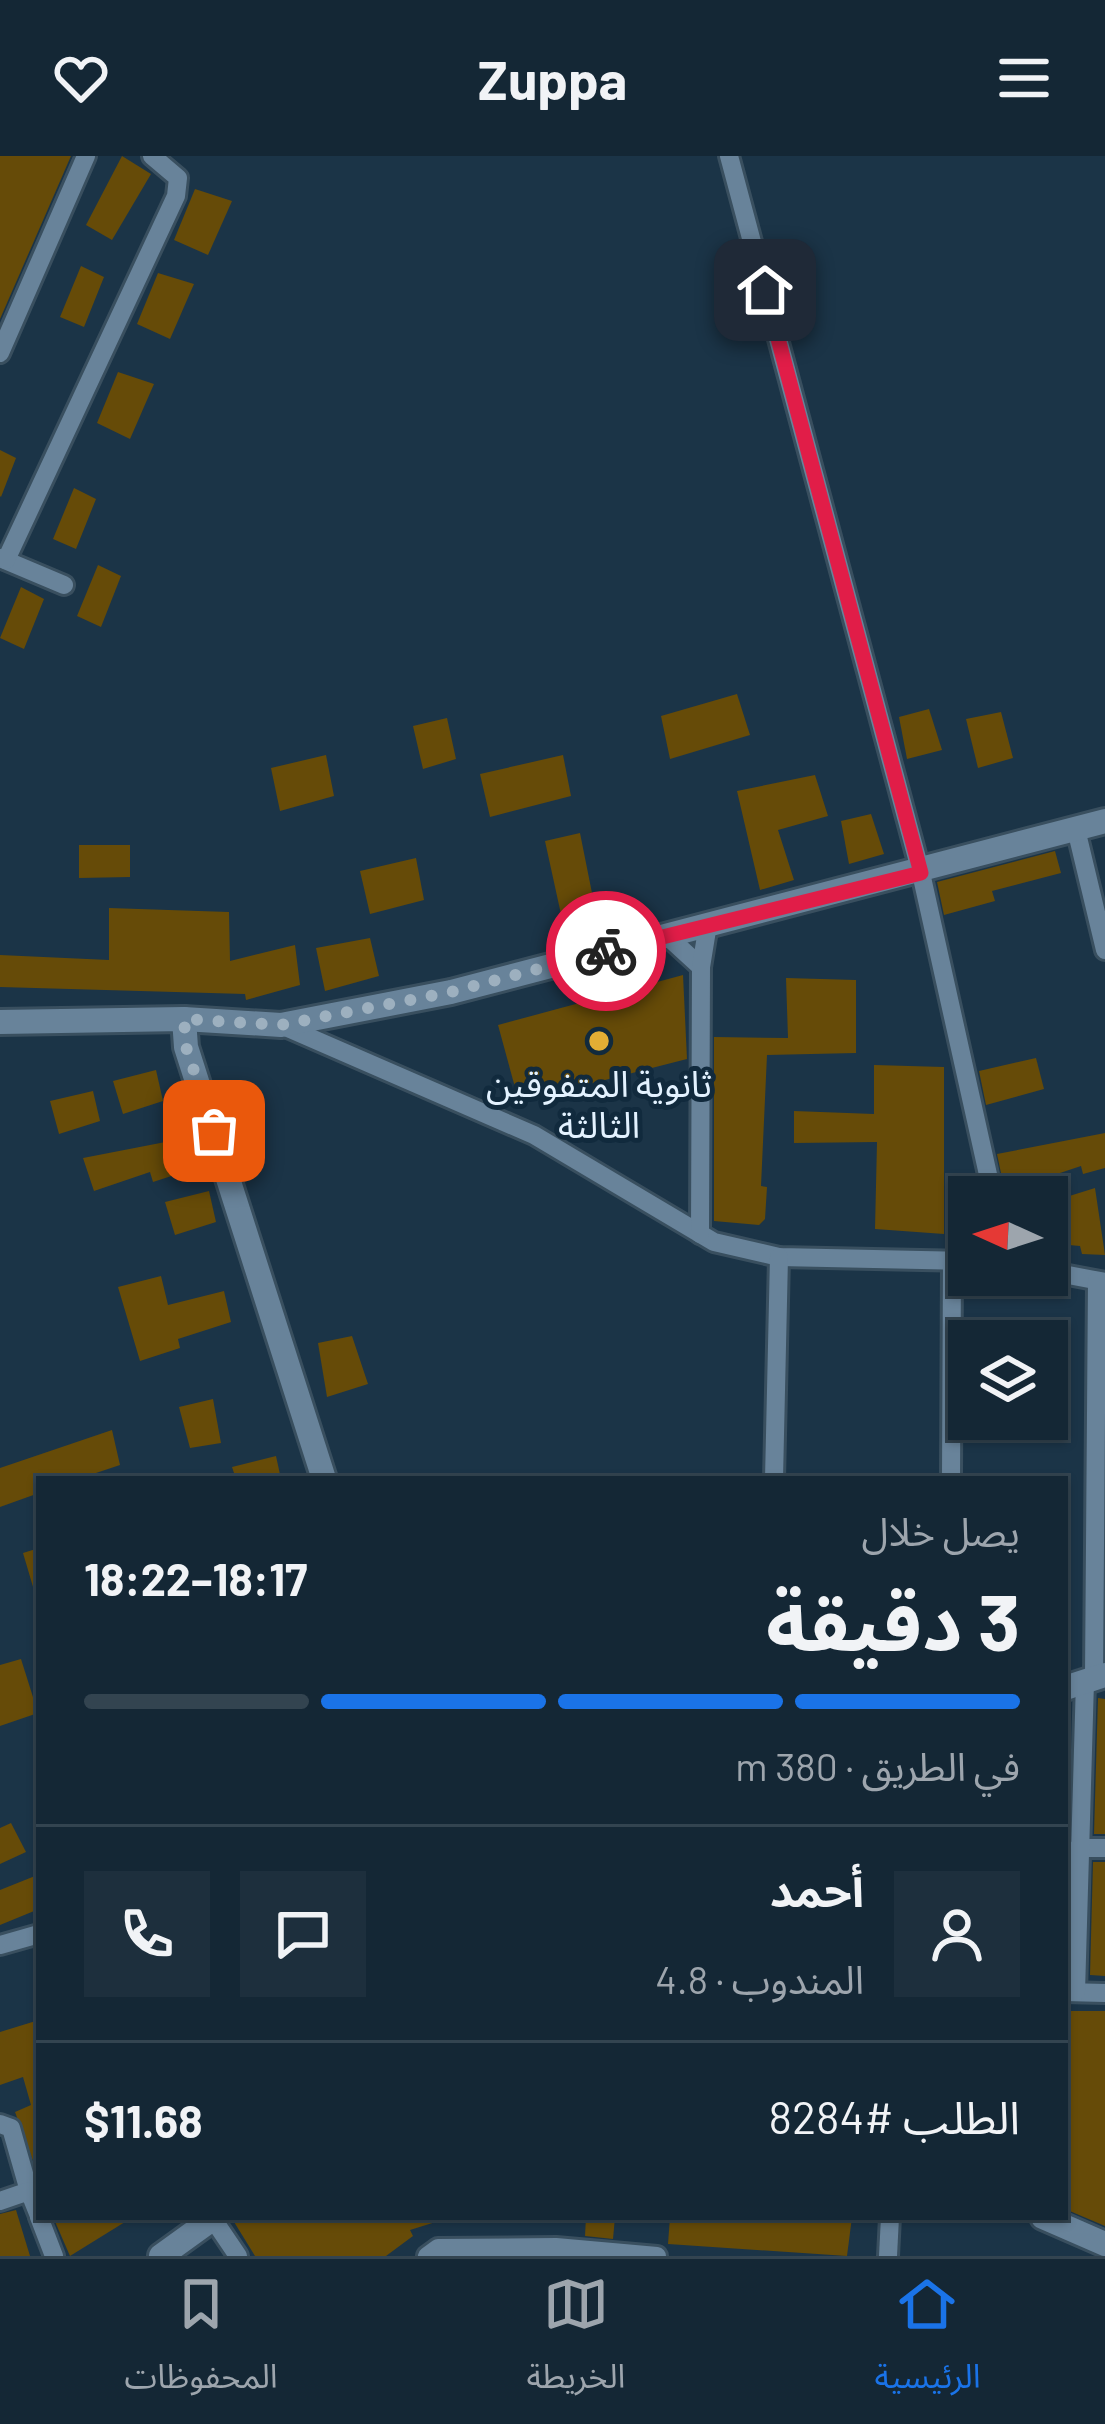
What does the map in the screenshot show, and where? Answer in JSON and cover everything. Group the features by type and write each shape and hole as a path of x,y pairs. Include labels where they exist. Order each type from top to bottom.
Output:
{"street":[{"path":"0,353 86,156"},
{"path":"64,585 3,559 176,196 178,178 152,156"},
{"path":"729,156 921,873 988,1176"},
{"path":"0,1022 184,1019 281,1025 451,992 921,873 1105,821"},
{"path":"1076,829 1105,950"},
{"path":"700,1234 701,968 708,924"},
{"path":"666,935 701,968"},
{"path":"184,1019 186,1047 323,1476"},
{"path":"281,1025 534,1135 700,1234 779,1257 948,1261"},
{"path":"774,1476 779,1257"},
{"path":"1068,1274 1101,1281 1070,1992 1105,1993"},
{"path":"951,1476 959,1296"},
{"path":"1078,1848 1105,1848"},
{"path":"0,1945 36,1935"},
{"path":"0,2124 11,2128 36,2209"},
{"path":"0,2201 29,2191"},
{"path":"40,2220 54,2256"},
{"path":"161,2256 211,2220"},
{"path":"215,2220 238,2256"},
{"path":"888,2256 890,2220"},
{"path":"1050,2220 1105,2245"},
{"path":"427,2256 438,2248 657,2256"}],"building":[{"path":"0,156 71,156 0,319"},
{"path":"122,156 151,174 112,240 86,225"},
{"path":"195,189 232,201 208,255 174,240"},
{"path":"81,266 104,277 84,327 60,317"},
{"path":"158,273 194,284 170,339 137,324"},
{"path":"118,372 154,384 130,439 97,423"},
{"path":"0,450 16,458 1,497 0,496"},
{"path":"74,488 96,499 76,549 53,539"},
{"path":"98,565 121,576 101,627 77,616"},
{"path":"21,587 44,599 24,649 0,638"},
{"path":"737,694 750,735 670,759 661,716"},
{"path":"929,709 942,750 907,759 899,717"},
{"path":"1001,712 1013,758 978,768 966,719"},
{"path":"447,718 456,759 423,769 413,726"},
{"path":"326,755 334,796 280,811 271,768"},
{"path":"563,755 571,796 490,817 480,774"},
{"path":"815,775 828,816 778,830 794,880 760,890 737,791"},
{"path":"871,814 884,854 849,864 841,821"},
{"path":"580,833 597,918 564,928 545,841"},
{"path":"79,845 130,845 130,877 79,878"},
{"path":"1055,851 1061,873 992,891 995,901 944,915 937,882"},
{"path":"416,858 424,900 370,914 360,871"},
{"path":"109,908 229,912 230,961 295,945 300,985 246,1000 245,994 0,987 0,955 109,960"},
{"path":"370,938 379,976 325,991 316,948"},
{"name":"ثانوية المتفوقين الثالثة","path":"683,975 687,1059 519,1102 498,1025"},
{"path":"786,978 856,980 856,1053 767,1055 761,1186 767,1187 765,1219 759,1225 714,1221 714,1037 788,1038"},
{"path":"1036,1058 1044,1089 986,1105 979,1071"},
{"path":"874,1065 944,1067 944,1234 875,1229 877,1142 794,1143 794,1111 874,1114"},
{"path":"156,1070 163,1101 123,1114 113,1081"},
{"path":"93,1091 100,1121 59,1134 50,1101"},
{"path":"1105,1133 1105,1168 1083,1174 1081,1166 1051,1176 1002,1176 997,1154"},
{"path":"186,1138 193,1169 153,1182 150,1172 94,1191 83,1158"},
{"path":"1095,1188 1105,1255 1082,1254 1080,1246 1068,1245 1068,1196"},
{"path":"209,1191 216,1222 175,1235 165,1202"},
{"path":"161,1276 168,1305 224,1291 231,1322 178,1339 180,1348 140,1361 118,1287"},
{"path":"352,1336 368,1384 327,1397 318,1343"},
{"path":"213,1399 221,1443 190,1448 179,1407"},
{"path":"112,1430 120,1465 87,1476 36,1476 36,1494 0,1507 0,1468"},
{"path":"276,1456 280,1476 235,1476 232,1467"},
{"path":"36,1549 36,1597 23,1553"},
{"path":"21,1659 36,1714 0,1726 0,1665"},
{"path":"1098,1698 1105,1699 1105,1834 1094,1834"},
{"path":"11,1823 26,1852 0,1864 0,1828"},
{"path":"1093,1862 1105,1862 1105,1976 1090,1975"},
{"path":"35,1876 36,1910 0,1925 0,1890"},
{"path":"1068,2011 1105,2011 1105,2226 1068,2210"},
{"path":"36,2021 36,2169 15,2112 31,2105 23,2077 0,2085 0,2032"},
{"path":"16,2210 30,2256 0,2256 0,2214"},
{"path":"54,2220 128,2220 70,2256"},
{"path":"233,2220 442,2220 410,2230 413,2236 386,2256 255,2256"},
{"path":"586,2220 615,2220 613,2239 585,2236"},
{"path":"670,2220 852,2220 847,2256 668,2244"}],"way so far":[{"path":"214,1131 186,1047 184,1019 281,1025 451,992 606,951"}],"place":[{"name":"ثانوية المتفوقين الثالثة","path":"599,1041"}],"route":[{"path":"606,951 921,873 765,290"}]}
